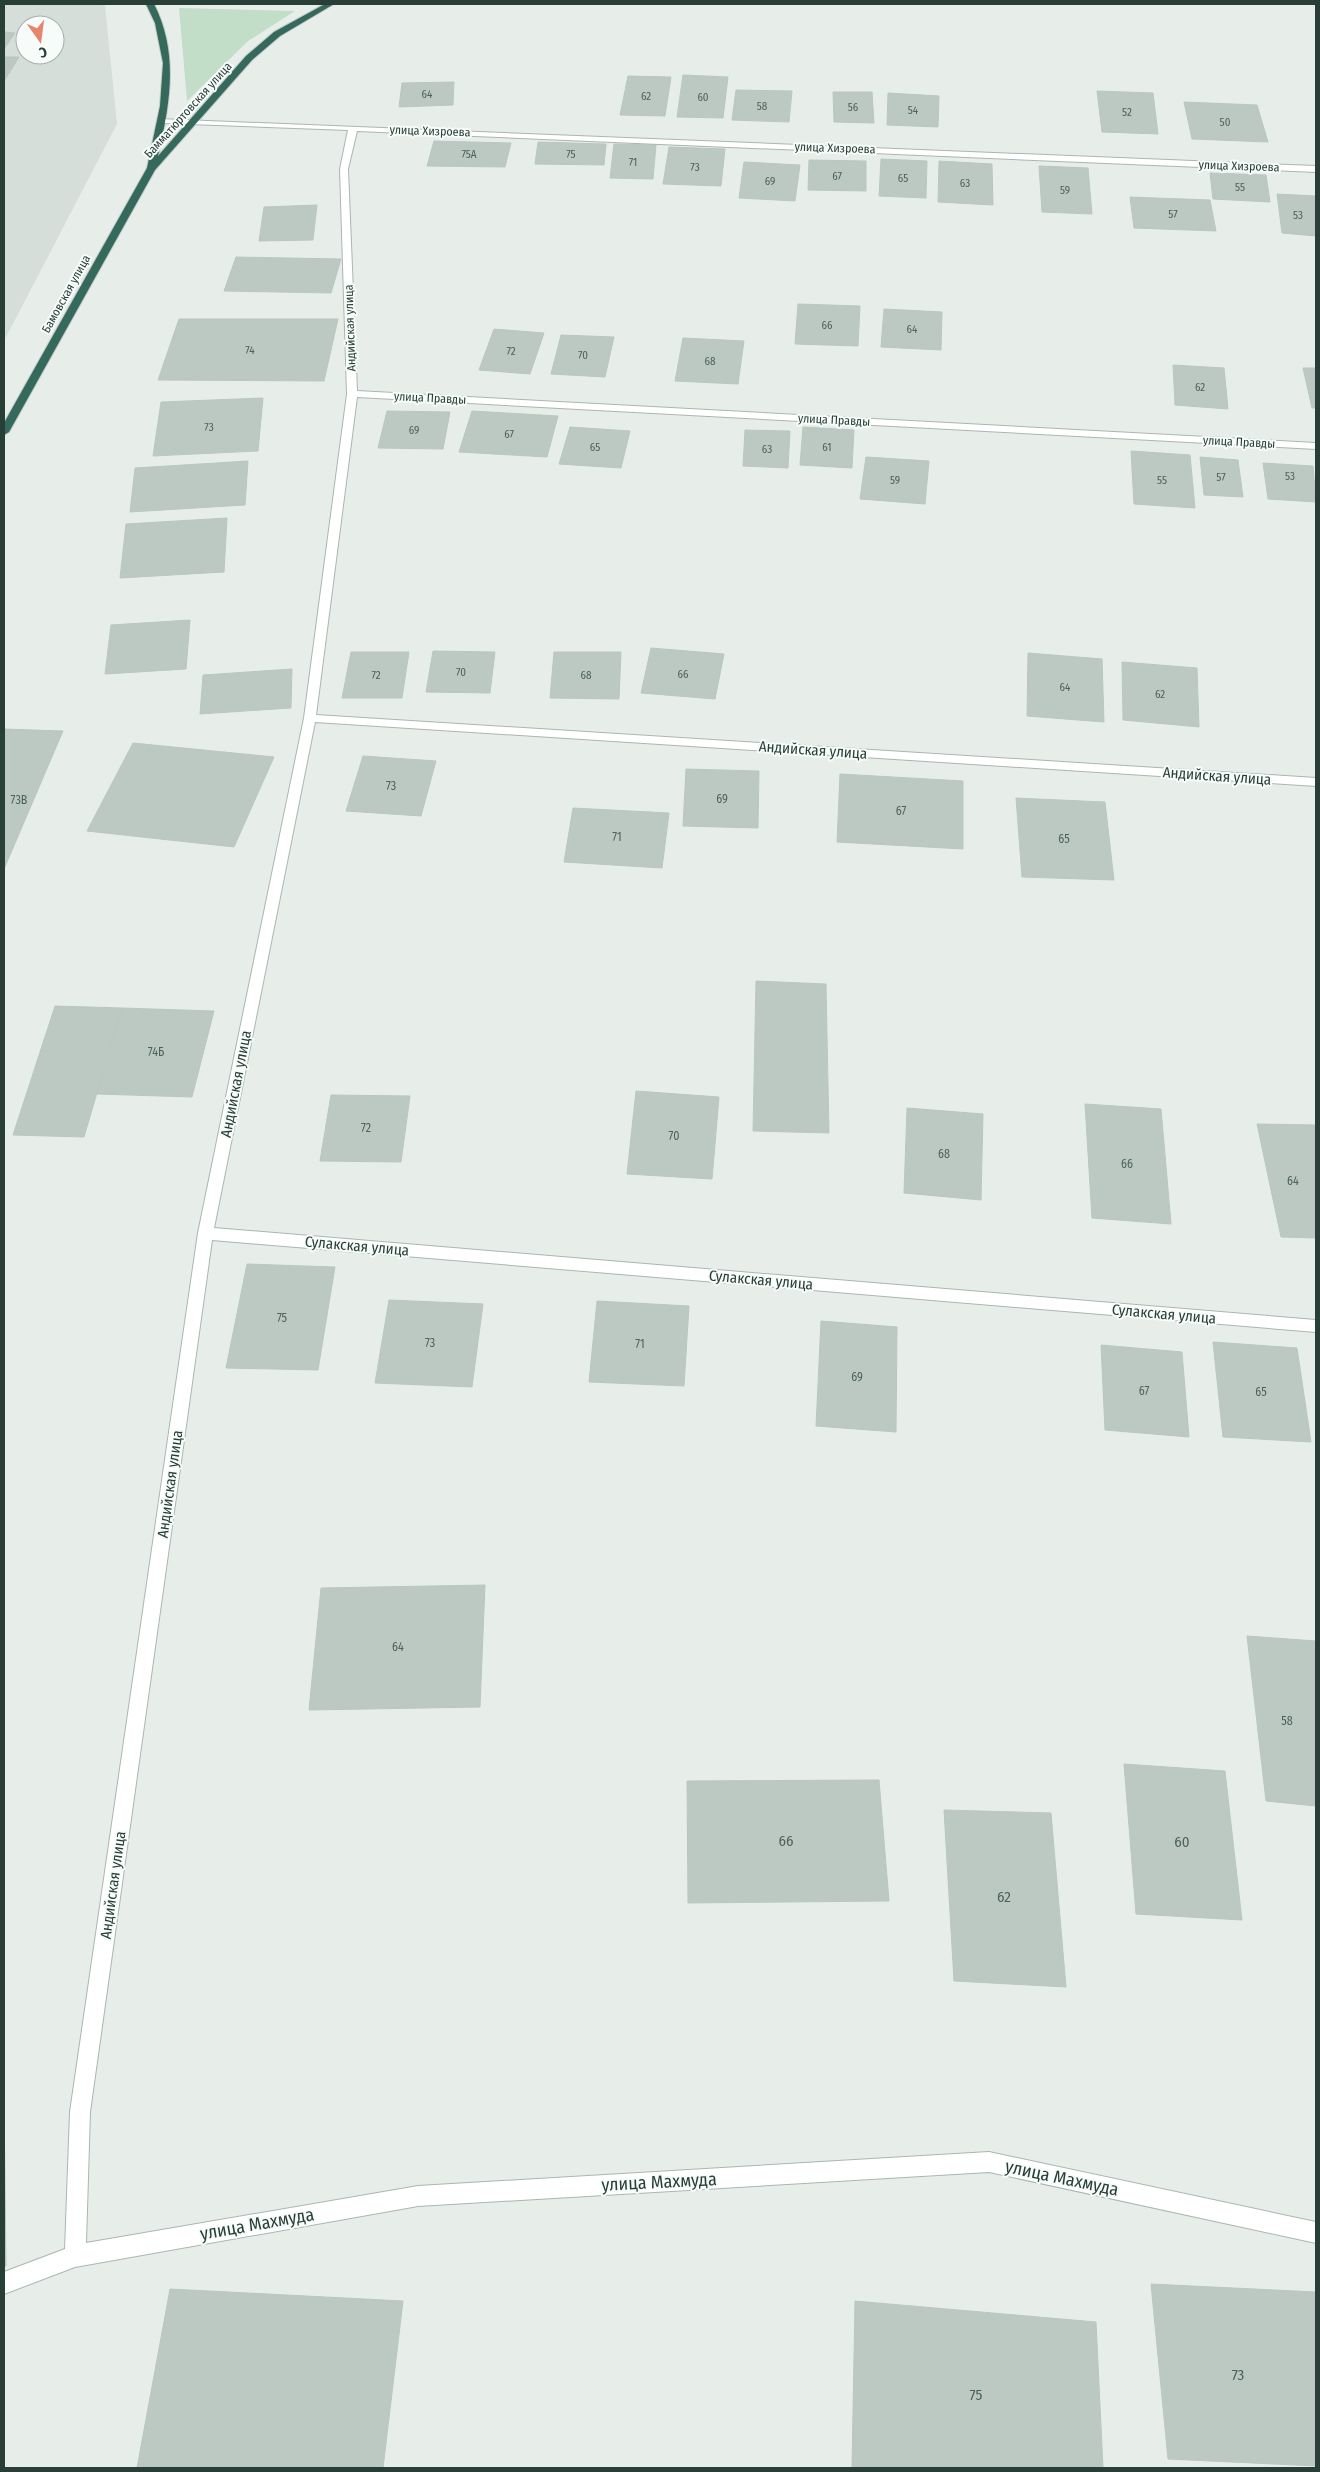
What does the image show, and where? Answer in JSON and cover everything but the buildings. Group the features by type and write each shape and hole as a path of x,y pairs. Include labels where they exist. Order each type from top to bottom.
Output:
{"highway":[{"name":"Бамматюртовская улица","path":"150,4 157,15 168,78 162,121 151,169"},
{"name":"Бамматюртовская улица","path":"151,169 249,58 277,34 330,4"},
{"name":"Бамовская улица","path":"4,432 151,169"}],"street":[{"path":"162,121 353,128"},
{"name":"улица Хизроева","path":"353,128 1316,169"},
{"name":"Андийская улица","path":"75,2256 80,2112 205,1233 310,718 352,394 344,169 353,128"},
{"name":"улица Правды","path":"352,394 1316,446"},
{"name":"Андийская улица","path":"310,718 1316,782"},
{"name":"Сулакская улица","path":"205,1233 1316,1326"},
{"name":"улица Махмуда","path":"4,2283 75,2256 418,2196 990,2162 1316,2233"}],"shaded area":[{"path":"4,4 101,4 105,6 117,124 4,341"}],"green space":[{"path":"179,8 295,11 248,41 187,101"}]}
